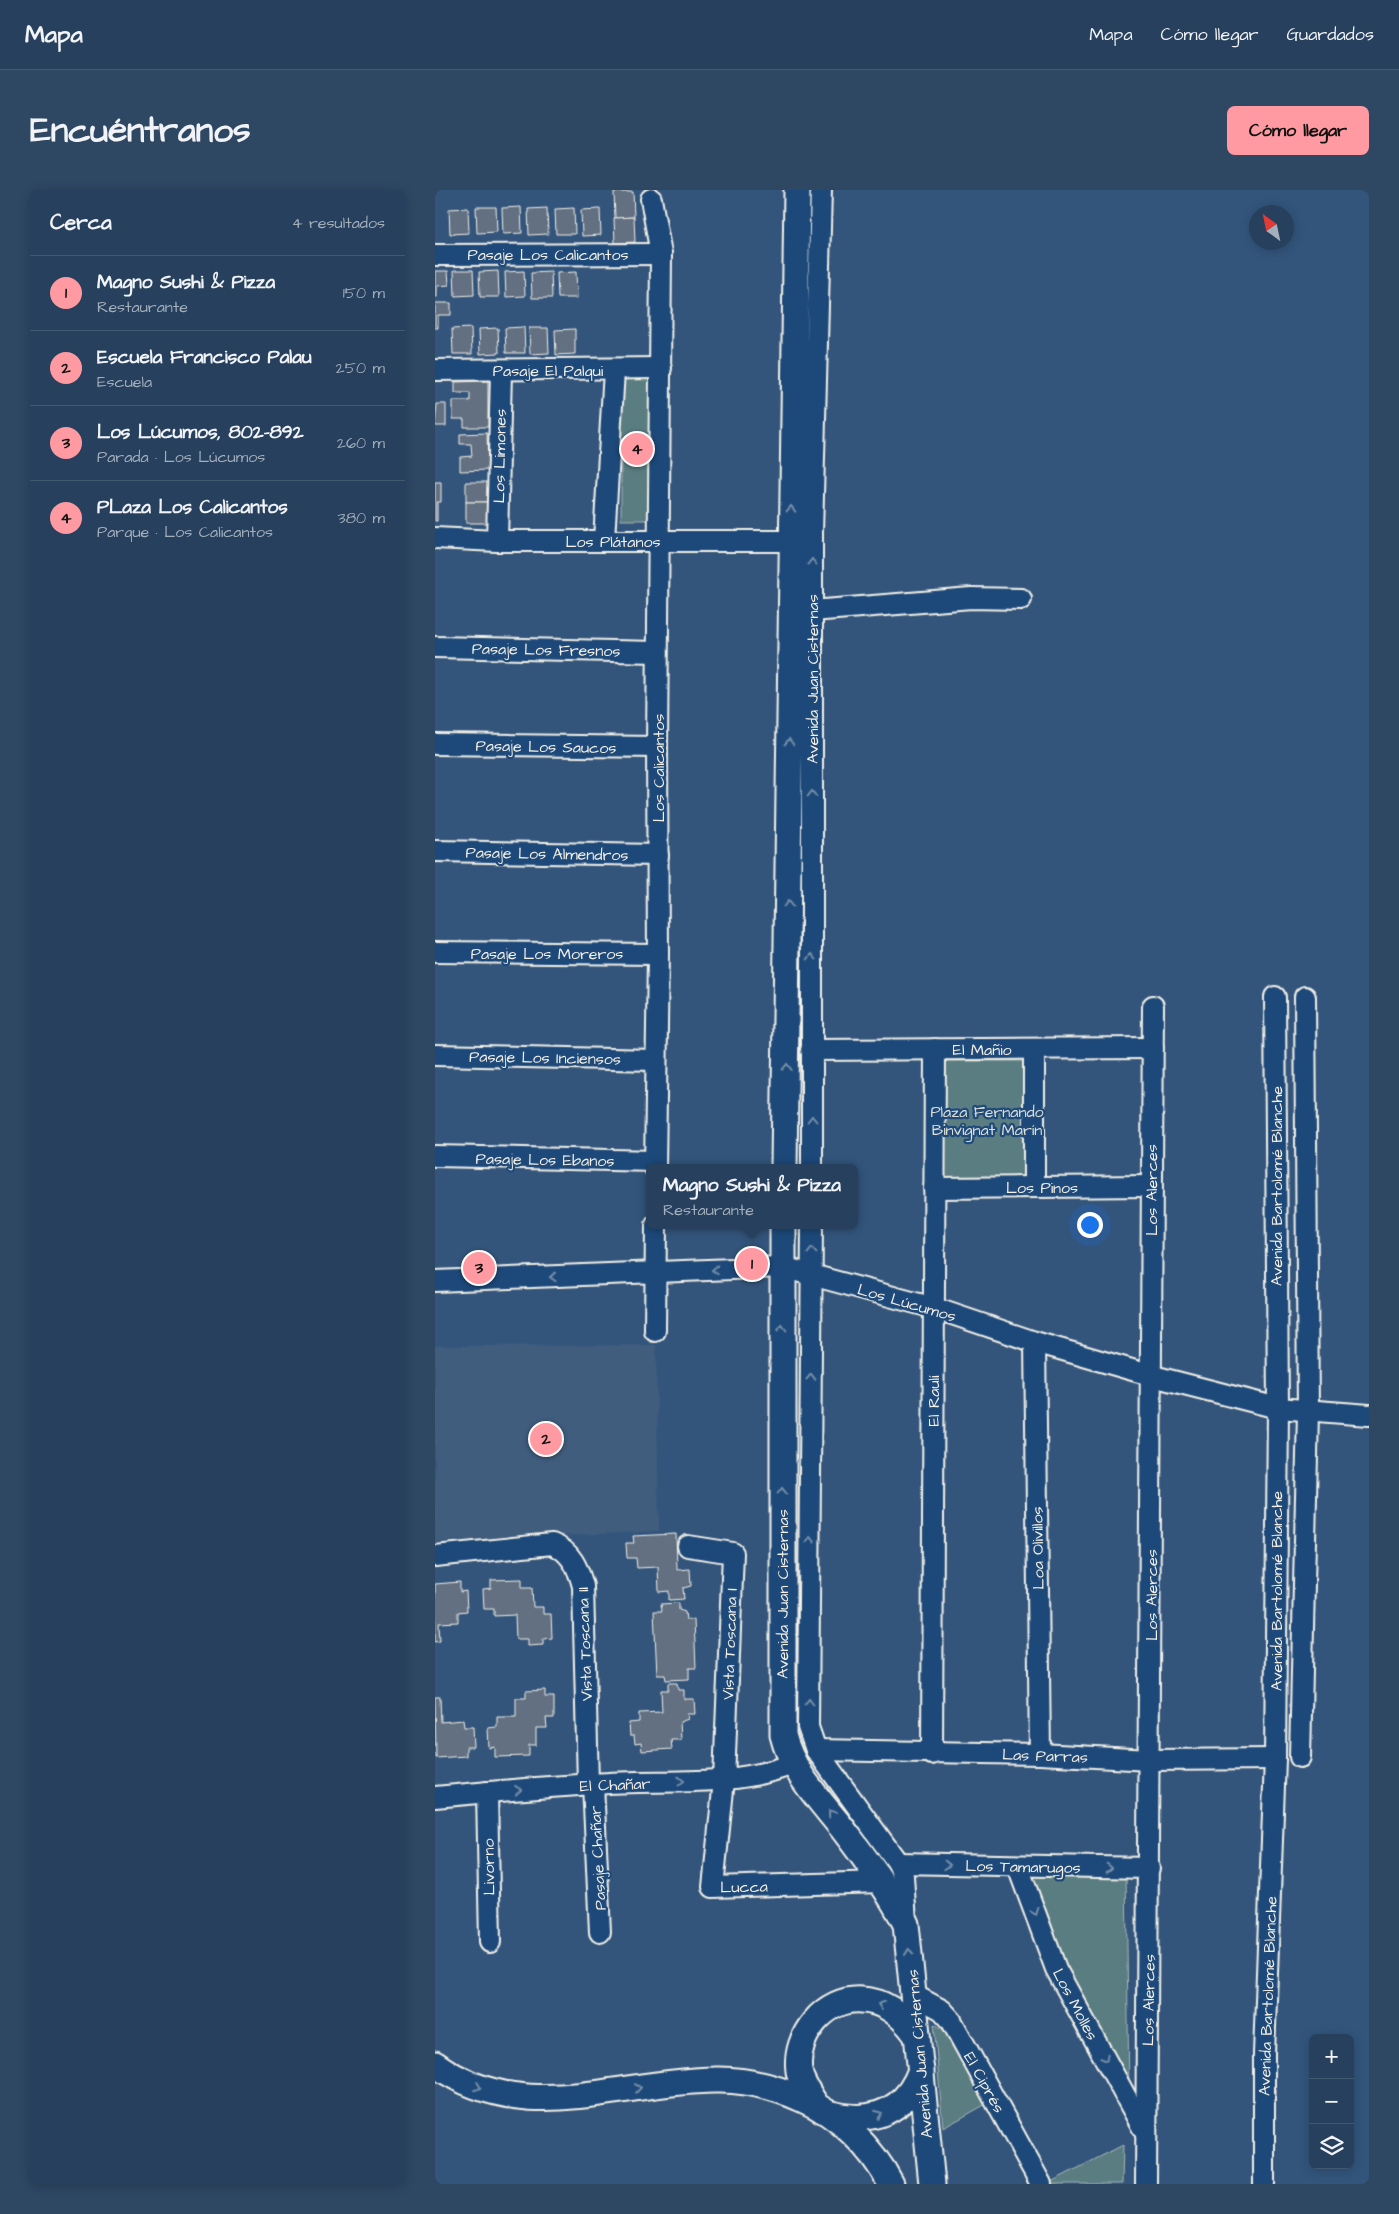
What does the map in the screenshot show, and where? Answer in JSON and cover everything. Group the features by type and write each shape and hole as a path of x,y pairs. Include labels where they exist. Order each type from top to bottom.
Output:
{"main road":[{"name":"Avenida Juan Cisternas","path":"784,1164 797,190"},
{"name":"Avenida Juan Cisternas","path":"783,1229 781,1718 783,1735 793,1764 883,1882 906,1924 932,2184"},
{"path":"891,2184 863,2145 823,2109 801,2079 799,2048 812,2024 829,2009 856,2000 875,2003 896,2012 917,2036"},
{"path":"435,2064 478,2087 513,2097 568,2098 678,2083 727,2080 780,2090 823,2109 863,2119 882,2113 904,2099 921,2070"}],"street":[{"name":"Avenida Juan Cisternas","path":"812,1164 812,611 818,246 821,190"},
{"path":"651,199 661,254 661,368"},
{"name":"Pasaje Los Calicantos","path":"435,254 661,254"},
{"name":"Pasaje El Palqui","path":"435,370 614,370 661,368"},
{"name":"Los Calicantos","path":"655,1164 659,854 657,652 661,368"},
{"path":"604,540 614,370"},
{"name":"Los Limones","path":"497,541 501,371"},
{"name":"Los Plátanos","path":"435,538 497,541 791,541"},
{"path":"812,611 971,598 1021,599"},
{"name":"Pasaje Los Fresnos","path":"435,647 657,652"},
{"name":"Pasaje Los Saucos","path":"435,744 657,747"},
{"name":"Pasaje Los Almendros","path":"435,852 659,854"},
{"name":"Pasaje Los Moreros","path":"435,952 658,954"},
{"name":"Avenida Bartolomé Blanche","path":"1264,2184 1264,2054 1275,1759 1278,1408 1275,997"},
{"name":"Avenida Bartolomé Blanche","path":"1300,1757 1308,1412 1305,997"},
{"name":"Los Alerces","path":"1146,2184 1153,1376 1151,1186 1153,1006"},
{"path":"1034,1048 1035,1187"},
{"name":"El Mañio","path":"811,1050 1153,1048"},
{"name":"El Raulí","path":"932,1754 935,1049"},
{"name":"Pasaje Los Inciensos","path":"435,1055 655,1060"},
{"name":"Pasaje Los Ebanos","path":"435,1156 655,1164"},
{"name":"Los Pinos","path":"934,1188 1151,1186"},
{"path":"655,1331 656,1229"},
{"name":"Avenida Juan Cisternas","path":"812,1229 808,1728 816,1750 898,1863 903,1876 906,1924"},
{"name":"Los Lúcumos","path":"435,1281 782,1267 934,1308 1035,1342 1153,1376 1278,1408 1308,1412 1369,1415"},
{"name":"Loa Olivillos","path":"1035,1342 1040,1754"},
{"name":"Vista Toscana II","path":"435,1556 553,1544 564,1548 578,1568 583,1586 591,1784"},
{"name":"Vista Toscana I","path":"688,1546 733,1553 724,1780"},
{"name":"Las Parras","path":"816,1750 932,1754 1040,1754 1150,1760 1275,1759"},
{"name":"El Chañar","path":"435,1797 591,1784 724,1780 770,1774 793,1764"},
{"name":"Lucca","path":"724,1780 713,1887 883,1882"},
{"name":"Pasaje Chañar","path":"591,1784 600,1932"},
{"name":"Livorno","path":"487,1792 490,1942"},
{"name":"Los Tamarugos","path":"898,1863 1149,1868"},
{"name":"Los Molles","path":"1018,1866 1056,1969 1147,2135"},
{"name":"El Ciprés","path":"914,1995 942,2010 951,2020 1041,2184"}],"shaded area":[{"path":"656,1345 659,1531 435,1542 435,1346"}],"green space":[{"path":"653,377 654,520 621,520 621,378"},
{"name":"Plaza Fernando Binvignat Marín","path":"945,1061 1029,1061 1028,1179 945,1179"},
{"path":"1126,1872 1129,2093 1050,1962 1022,1875"},
{"path":"934,2024 951,2038 958,2048 988,2103 943,2128"},
{"path":"1123,2145 1122,2184 1047,2184"}],"building":[{"path":"614,192 633,192 634,217 615,218"},
{"path":"476,207 496,207 497,232 477,233"},
{"path":"521,207 522,233 503,234 502,208"},
{"path":"468,208 469,233 450,234 449,209"},
{"path":"547,208 548,234 529,235 528,209"},
{"path":"574,208 575,234 556,234 555,209"},
{"path":"600,209 601,235 582,236 581,210"},
{"path":"634,217 635,242 615,243 614,218"},
{"path":"454,270 473,270 474,295 455,296"},
{"path":"435,271 448,271 449,285 437,286 437,297 435,297"},
{"path":"498,271 499,297 480,297 479,272"},
{"path":"524,271 525,296 506,297 505,272"},
{"path":"551,272 552,298 532,298 531,273"},
{"path":"576,272 577,298 558,298 557,273"},
{"path":"435,303 451,303 451,315 438,315 438,328 435,328"},
{"path":"524,327 525,353 506,353 505,328"},
{"path":"471,328 472,354 453,354 452,329"},
{"path":"498,328 499,353 480,354 479,329"},
{"path":"529,328 548,328 549,353 530,354"},
{"path":"575,329 575,354 556,355 555,330"},
{"path":"488,381 488,427 464,427 464,419 453,419 453,401 470,401 470,393 455,393 455,382"},
{"path":"437,404 446,404 446,426 435,426"},
{"path":"487,433 488,470 460,471 460,457 472,456 471,444 460,444 460,434"},
{"path":"435,482 441,482 441,502 437,502 437,521 435,521"},
{"path":"466,482 492,482 492,502 466,502"},
{"path":"466,502 492,502 492,523 466,523"},
{"path":"676,1534 677,1570 690,1569 691,1586 683,1588 684,1599 669,1600 669,1591 659,1592 658,1567 637,1568 636,1558 627,1558 626,1543 634,1543 633,1536"},
{"path":"522,1579 522,1588 532,1588 533,1607 543,1607 543,1614 551,1614 552,1638 543,1639 543,1645 528,1646 528,1639 516,1639 515,1615 494,1616 494,1609 484,1609 483,1589 491,1588 491,1580"},
{"path":"460,1582 460,1592 466,1591 467,1611 458,1612 458,1622 439,1623 440,1641 435,1642 435,1584"},
{"path":"679,1603 679,1610 685,1612 686,1620 694,1620 696,1668 689,1668 689,1679 666,1680 665,1675 657,1675 654,1611 662,1611 661,1604"},
{"path":"668,1683 677,1683 678,1690 684,1690 684,1699 694,1699 695,1714 687,1714 688,1719 680,1722 681,1740 671,1740 672,1749 642,1751 641,1743 635,1744 634,1736 630,1736 629,1723 639,1722 639,1713 662,1712 661,1690 668,1690"},
{"path":"545,1690 545,1697 554,1697 554,1718 546,1718 547,1728 536,1728 536,1745 529,1745 529,1756 495,1757 495,1747 489,1748 488,1728 497,1727 497,1717 516,1717 516,1698 526,1698 526,1691"},
{"path":"435,1697 440,1697 441,1722 463,1720 464,1727 473,1727 474,1747 466,1747 466,1756 436,1758"}],"place":[{"name":"PLaza Los Calicantos","path":"637,449"},
{"name":"Magno Sushi & Pizza","path":"752,1264"},
{"name":"Los Lúcumos, 802-892","path":"479,1268"},
{"name":"Escuela Francisco Palau","path":"546,1439"}]}
